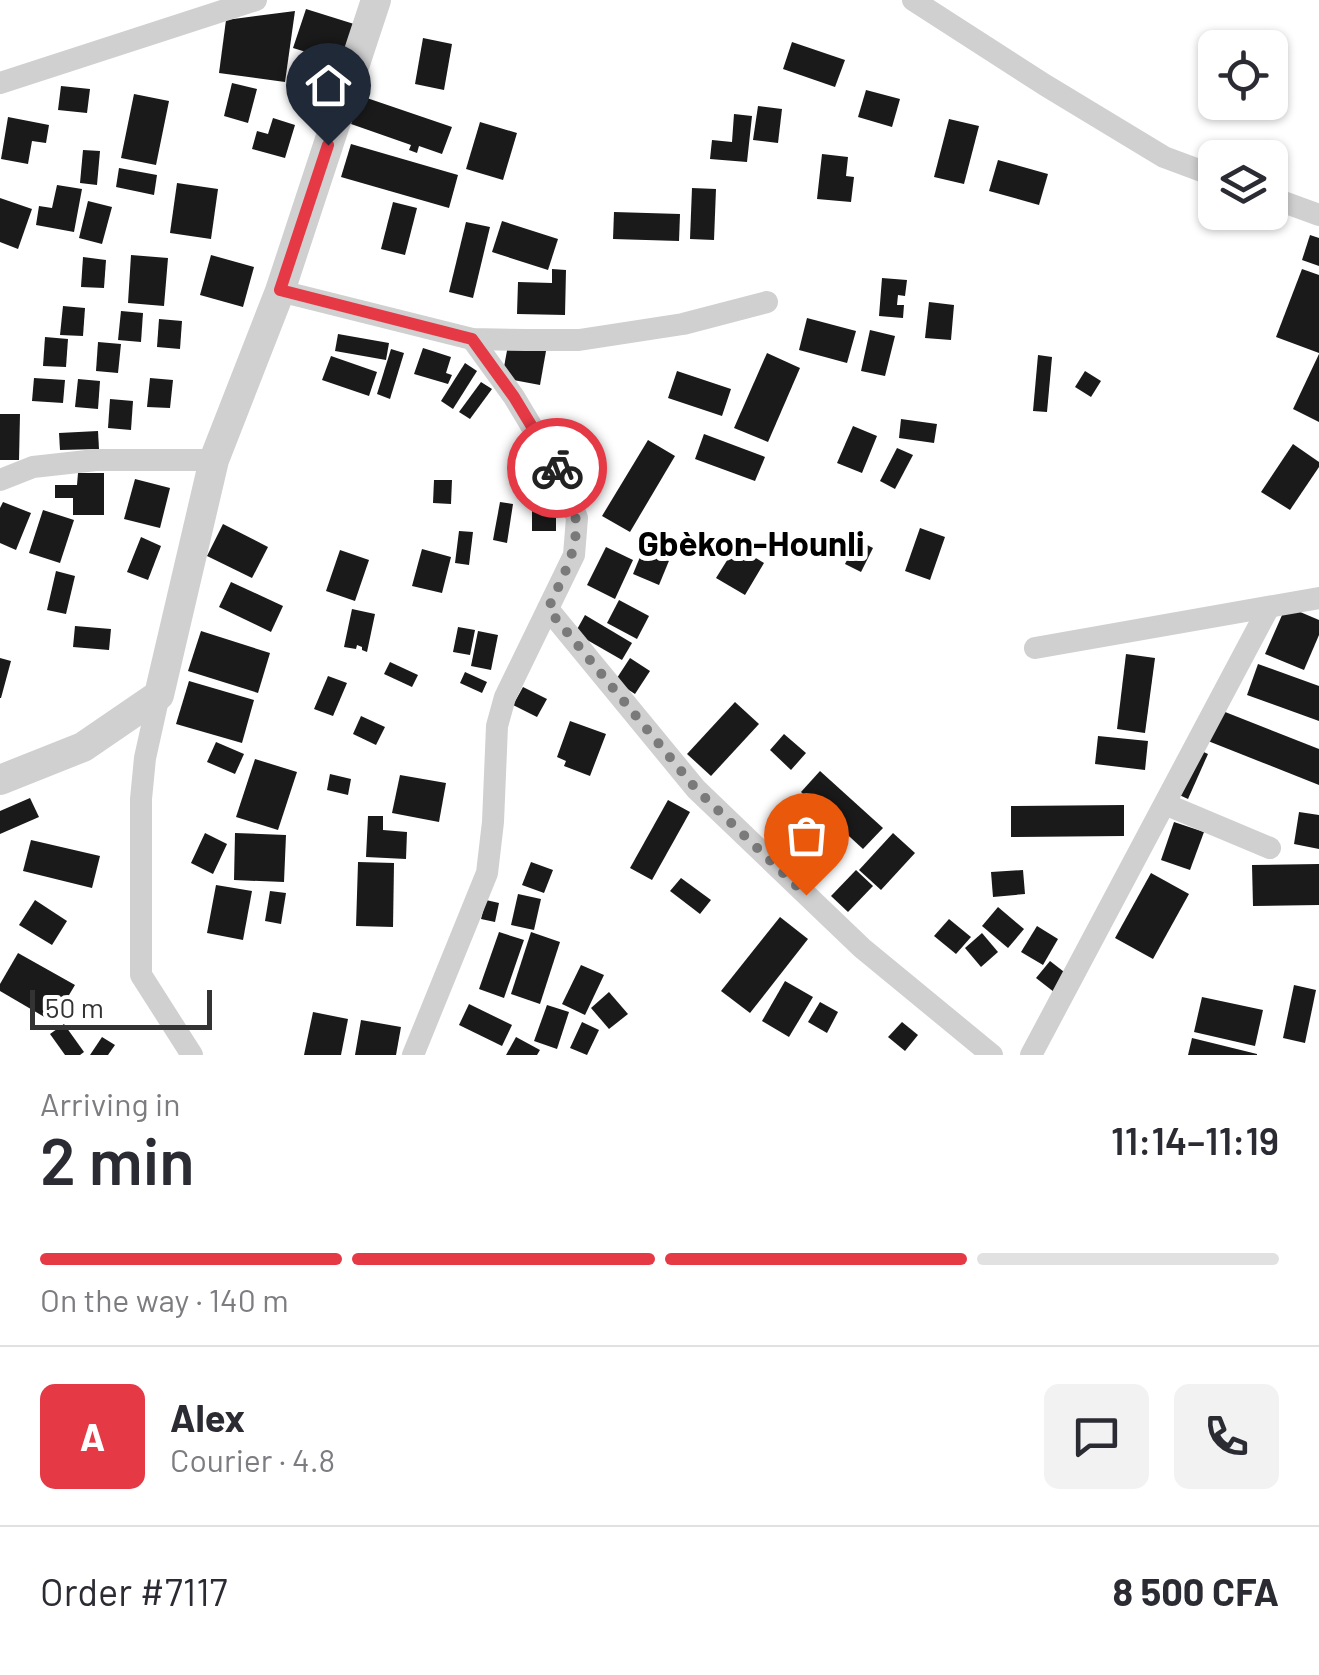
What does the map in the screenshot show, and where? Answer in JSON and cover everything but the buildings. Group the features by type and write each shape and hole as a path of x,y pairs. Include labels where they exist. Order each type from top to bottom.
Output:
{"street":[{"path":"0,82 256,0"},
{"path":"192,1055 141,976 140,798 146,758 214,460 280,290 376,0"},
{"path":"912,0 1164,157 1198,170"},
{"path":"1288,204 1319,216"},
{"path":"280,290 472,339 579,340 682,324 767,302"},
{"path":"412,1055 486,873 494,822 497,726 505,698 574,555 577,518 562,477 514,397 472,339"},
{"path":"0,480 33,466 96,460 214,460"},
{"path":"1035,648 1319,598"},
{"path":"1030,1055 1269,607"},
{"path":"548,609 696,789 862,948 992,1055"},
{"path":"0,780 84,747 159,694"},
{"path":"1164,804 1270,848"}],"way so far":[{"path":"557,468 572,500 576,536 574,555 548,609 696,789 806,895"}],"district":[{"name":"Gbèkon-Hounli","path":"751,542"}],"route":[{"path":"328,145 280,290 472,339 514,397 557,468"}]}
